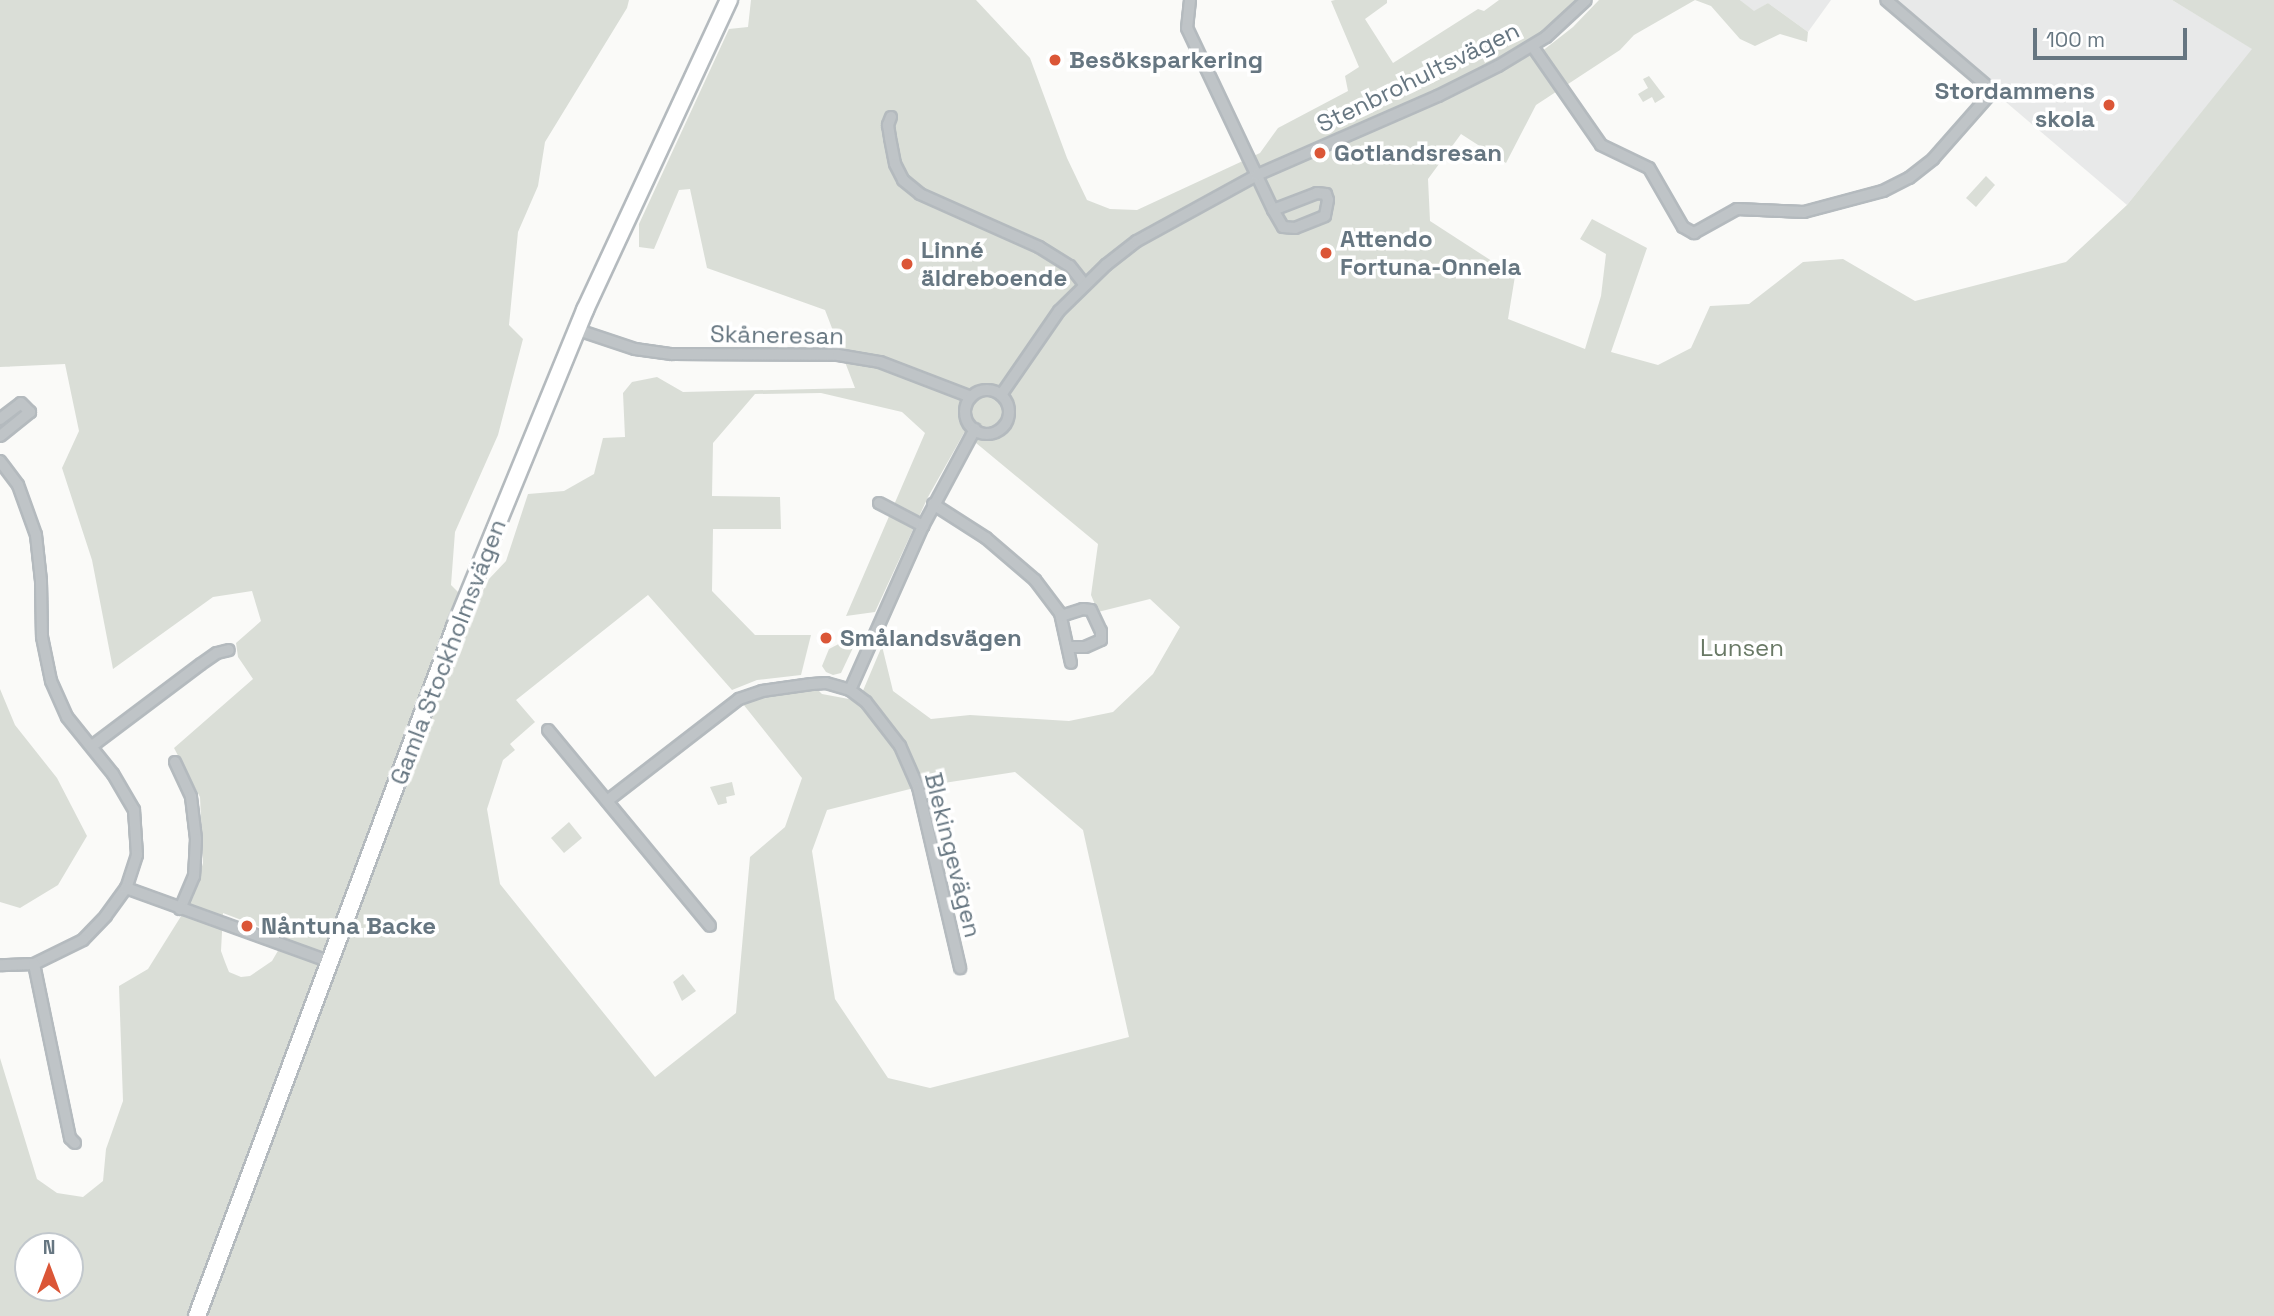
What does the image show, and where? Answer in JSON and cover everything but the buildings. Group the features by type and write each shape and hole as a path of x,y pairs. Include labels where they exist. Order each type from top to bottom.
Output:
{"main road":[{"name":"Gamla Stockholmsvägen","path":"197,1316 455,627 578,330 729,0"}],"street":[{"path":"1190,0 1187,28 1273,210 1283,227 1295,228 1325,216 1328,200 1326,194 1317,193 1273,210"},
{"name":"Stenbrohultsvägen","path":"1000,394 1059,311 1085,285 1137,242 1257,175 1438,96 1533,47 1565,22 1586,0"},
{"path":"1533,47 1601,145 1649,168 1683,227 1695,233 1737,209 1804,212 1883,191 1909,178 1933,159 1993,91 1886,0"},
{"path":"891,117 888,125 895,164 903,180 920,194 1039,247 1070,266 1085,285"},
{"name":"Skåneresan","path":"578,330 635,349 672,354 838,355 880,362 971,397"},
{"path":"987,390 1000,394 1009,410 1006,424 996,432 987,434 968,423 965,413 971,397 987,390"},
{"path":"0,419 21,403 30,412 0,436"},
{"path":"607,801 739,699 762,691 812,684 826,683 850,690 933,504 975,429"},
{"path":"0,461 18,485 36,535 41,581 42,638 51,681 67,717 113,774 134,810 137,855 126,888 106,916 83,940 34,964 0,965"},
{"path":"879,503 923,526"},
{"path":"933,504 986,537 1035,580 1061,616 1070,647 1071,663"},
{"path":"1061,616 1083,609 1091,610 1101,631 1101,640 1085,647 1070,647"},
{"path":"92,747 216,653 229,650"},
{"name":"Blekingevägen","path":"850,690 866,702 900,746 918,787 960,968"},
{"path":"548,730 710,926"},
{"path":"175,762 191,797 196,839 194,876 180,909"},
{"path":"126,888 330,962"},
{"path":"34,964 70,1138 75,1143"}],"shaded area":[{"path":"1740,0 1831,0 1808,32 1768,3 1754,12"},
{"name":"Stordammens skola","path":"1886,0 2172,0 2253,49 2127,205"}],"green space":[{"name":"Lunsen","path":"0,0 629,0 627,8 545,142 538,186 518,232 509,325 523,339 498,435 455,532 451,585 474,608 489,579 506,561 528,494 564,491 594,474 603,438 625,437 623,393 632,382 657,377 683,392 855,388 825,310 707,268 690,189 679,190 654,249 639,247 639,224 729,29 748,27 751,0 976,0 1030,58 1067,158 1087,200 1110,209 1137,210 1260,153 1278,128 1348,91 1345,76 1359,67 1331,1 1387,0 1387,3 1365,19 1393,63 1478,9 1484,11 1499,0 1577,0 1526,44 1541,52 1573,27 1599,0 1695,0 1634,35 1620,50 1536,105 1506,163 1461,134 1428,179 1430,221 1515,276 1508,319 1585,349 1601,296 1606,254 1580,239 1592,219 1647,248 1611,352 1658,365 1691,348 1710,306 1749,304 1803,262 1843,259 1915,301 2066,262 2127,205 2252,49 2172,0 2274,0 2274,1316 0,1316 0,1058 37,1179 57,1193 83,1197 103,1181 106,1149 123,1101 119,986 148,969 193,897 203,863 200,797 174,748 253,679 238,657 236,643 261,621 252,591 213,597 113,669 92,560 62,468 79,431 65,364 0,367","holes":["821,393 902,412 925,433 846,616 875,612 928,497 964,433 1098,544 1091,595 1098,612 1150,599 1180,627 1153,674 1113,712 1069,721 970,715 931,719 893,691 882,646 862,693 865,702 822,694 812,684 739,699 802,778 785,827 750,857 736,1013 655,1077 500,884 487,809 503,760 515,750 510,744 535,722 516,700 648,595 732,690 757,680 801,675 811,635 755,635 712,591 713,529 781,529 780,497 712,496 713,443 755,394","1015,772 1083,830 1129,1037 930,1088 888,1078 835,999 812,851 827,810 918,787","223,913 286,937 272,961 250,976 241,977 229,972 221,951"]},
{"path":"1695,0 1740,0 1754,11 1768,3 1808,32 1807,42 1780,34 1755,46 1740,39 1711,6"},
{"path":"1649,76 1665,97 1655,103 1652,97 1643,102 1638,94 1648,88 1643,79"},
{"path":"1986,176 1995,185 1976,207 1966,198"},
{"path":"860,633 841,673 833,675 826,672 822,666 829,649"},
{"path":"0,689 15,725 57,778 87,836 58,885 20,908 0,902"},
{"path":"732,782 735,795 726,797 727,803 718,805 710,787"},
{"path":"569,822 582,838 564,853 551,838"},
{"path":"683,974 696,991 682,1001 673,982"}],"place":[{"name":"Besöksparkering","path":"1055,60"},
{"name":"Stordammens skola","path":"2109,105"},
{"name":"Gotlandsresan","path":"1320,153"},
{"name":"Attendo Fortuna-Onnela","path":"1326,253"},
{"name":"Linné äldreboende","path":"907,264"},
{"name":"Smålandsvägen","path":"826,638"},
{"name":"Nåntuna Backe","path":"247,926"}]}
